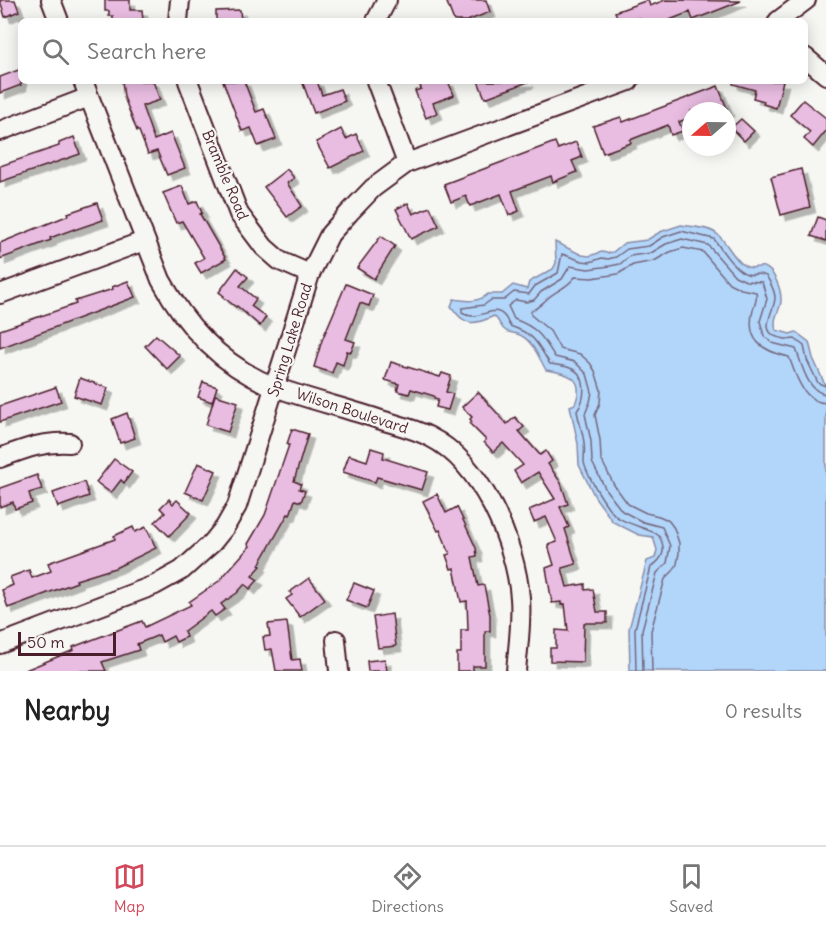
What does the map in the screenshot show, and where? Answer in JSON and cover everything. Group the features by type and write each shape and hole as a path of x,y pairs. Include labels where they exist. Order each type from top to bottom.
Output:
{"street":[{"path":"51,0 58,18"},
{"path":"178,18 180,0"},
{"path":"378,18 387,0"},
{"path":"782,18 806,0"},
{"path":"808,60 826,75"},
{"name":"Bramble Road","path":"189,84 239,214 264,247 280,261 310,274"},
{"path":"377,84 407,163"},
{"name":"Spring Lake Road","path":"0,644 155,585 182,570 212,543 225,527 237,506 310,274 330,234 373,188 407,163 621,84"},
{"path":"0,131 86,89"},
{"name":"Wilson Boulevard","path":"86,89 161,280 173,303 198,336 230,363 276,387 431,437 468,469 491,503 512,555 520,602 516,671"},
{"path":"0,294 144,241"},
{"path":"0,458 34,445 52,442 70,443"},
{"path":"336,640 339,671"}],"water":[{"path":"681,225 705,229 717,234 745,266 764,267 771,272 781,295 781,303 775,320 776,330 790,334 796,332 809,342 813,358 826,387 826,671 630,671 629,629 647,561 655,558 657,550 653,537 639,535 613,522 595,497 579,465 578,444 570,406 575,404 578,395 576,382 567,375 546,370 529,341 520,335 506,331 494,316 475,323 469,322 460,317 451,306 454,299 472,301 488,294 502,294 513,285 527,289 529,282 553,269 556,263 555,242 589,256 602,252 613,252 624,243 647,240 660,232"}],"building":[{"path":"0,0 15,0 19,11 5,17"},
{"path":"105,0 130,0 130,10 142,10 143,18 113,18 109,16 109,11 105,11"},
{"path":"446,0 486,0 490,12 475,18 453,18"},
{"path":"648,0 650,6 665,0 741,1 698,18 692,18 690,12 675,18 618,18 615,12"},
{"path":"240,10 241,18 216,18 216,11"},
{"path":"18,70 18,84 21,85 0,93 0,77"},
{"path":"122,84 154,84 160,100 142,106 154,140 171,133 185,168 167,175 157,151 148,154 124,97"},
{"path":"224,84 245,84 256,112 264,109 276,139 258,146 251,128 242,131"},
{"path":"303,84 318,84 322,95 340,89 345,101 314,113"},
{"path":"449,84 454,95 433,103 437,113 426,118 415,91 421,89 420,85"},
{"path":"479,84 523,84 485,98"},
{"path":"733,84 782,84 776,108 753,98 755,90"},
{"path":"718,86 724,102 682,102 682,121 679,122 682,131 671,135 668,125 630,140 631,143 603,153 593,126 621,117 623,122"},
{"path":"803,100 826,118 826,131 813,147 804,139 810,132 790,115"},
{"path":"741,119 754,131 744,141 736,133 736,124"},
{"path":"341,129 346,139 356,134 364,151 330,168 316,142"},
{"path":"74,137 80,154 0,182 0,166 59,146 59,143"},
{"path":"555,142 558,149 576,142 582,157 572,161 577,172 553,182 551,176 512,191 519,211 509,215 501,194 470,206 466,196 451,202 444,184"},
{"path":"287,169 294,178 287,183 302,206 287,217 264,187"},
{"path":"801,169 810,207 781,215 771,177"},
{"path":"182,186 189,204 197,201 202,213 200,214 226,259 201,273 195,263 204,258 182,221 176,223 163,193"},
{"path":"97,203 103,220 50,238 51,240 0,259 0,243 69,215 68,213"},
{"path":"408,203 413,214 430,207 439,226 411,239 396,209"},
{"path":"818,217 826,220 826,241 811,236"},
{"path":"381,236 395,246 374,279 357,268"},
{"path":"237,268 248,277 240,286 256,299 251,306 266,317 260,326 219,292"},
{"path":"128,281 135,297 0,348 0,330 76,304 75,301 113,289 112,287"},
{"path":"346,284 373,295 369,306 360,303 346,339 355,342 351,352 347,351 343,365 336,362 332,373 314,367 322,340"},
{"path":"156,335 180,356 167,369 145,346"},
{"path":"391,362 440,377 442,373 451,376 446,392 453,394 448,410 436,407 438,399 434,396 411,389 409,394 397,391 399,384 385,380"},
{"path":"80,378 108,388 102,405 74,396"},
{"path":"203,382 217,387 212,402 198,397"},
{"path":"56,387 61,401 0,422 0,406"},
{"path":"478,392 507,424 515,417 524,427 519,431 540,455 546,451 552,461 548,464 561,483 568,504 560,507 569,527 565,529 576,564 562,568 567,587 585,584 585,590 593,589 597,612 607,612 607,623 584,623 583,662 550,661 550,648 556,648 556,630 568,631 565,604 552,603 546,568 554,565 548,545 557,542 546,517 534,522 529,510 555,499 538,472 521,483 514,471 523,465 503,443 493,452 484,442 486,440 470,424 472,417 462,407"},
{"path":"215,395 238,402 228,432 206,425"},
{"path":"127,413 135,438 120,443 112,419"},
{"path":"292,429 308,434 294,481 301,484 299,489 305,491 301,502 295,500 290,515 288,514 259,565 261,566 252,576 258,580 250,589 245,584 221,604 225,609 215,616 211,611 184,631 186,637 176,642 173,636 162,642 159,635 137,644 139,650 102,662 106,671 23,671 74,650 73,647 142,621 145,627 191,605 189,602 219,581 250,546 248,544 265,515 289,445 287,444"},
{"path":"371,448 384,452 383,458 428,472 422,490 377,477 375,482 343,472 349,455 367,461"},
{"path":"114,459 132,472 124,483 121,480 111,493 96,482"},
{"path":"198,463 216,471 203,500 185,492"},
{"path":"37,475 42,489 29,493 32,503 15,509 13,502 0,507 0,488"},
{"path":"84,482 89,496 58,507 53,493"},
{"path":"437,494 446,513 457,507 476,548 477,556 472,557 478,586 484,585 490,615 490,631 485,631 485,666 473,666 473,671 457,671 457,653 461,653 461,630 468,630 467,601 461,602 454,568 451,569 446,555 450,554 440,530 438,531 423,501"},
{"path":"169,499 173,504 177,500 191,513 169,536 155,522 165,513 160,508"},
{"path":"133,527 135,532 146,527 156,548 115,568 76,580 77,582 8,608 2,590 13,585 10,577 29,570 32,578 51,571 48,563 115,539 114,536"},
{"path":"309,578 325,599 300,617 286,599 292,595 290,592"},
{"path":"354,583 374,591 367,608 346,600"},
{"path":"392,614 396,646 378,648 373,617"},
{"path":"287,622 292,660 300,659 302,671 276,671 272,649 265,650 263,637 270,636 268,624"},
{"path":"385,659 387,671 368,671 367,661"}]}
